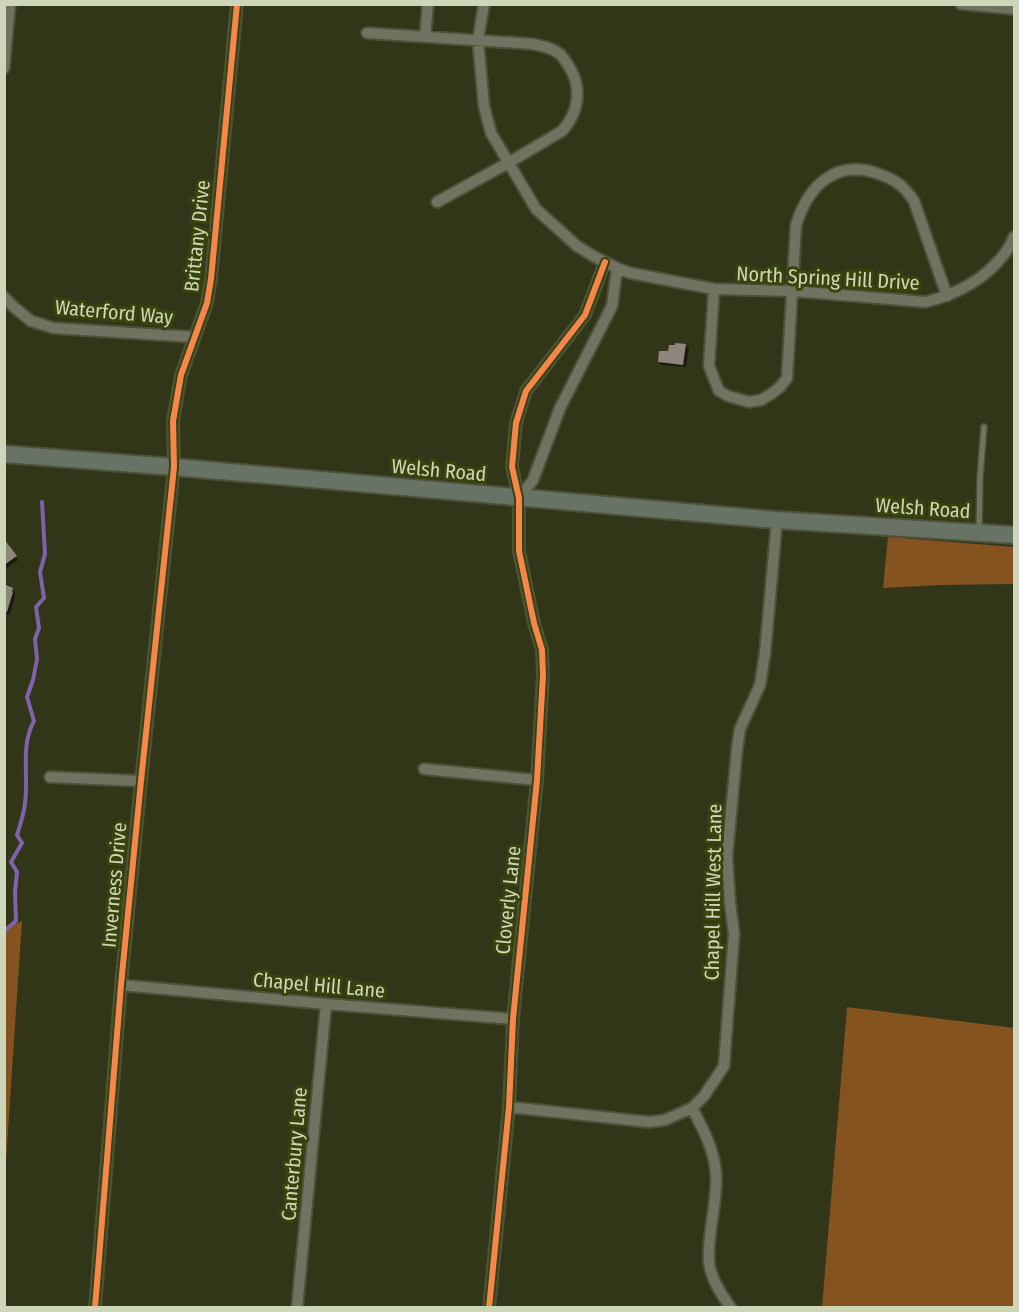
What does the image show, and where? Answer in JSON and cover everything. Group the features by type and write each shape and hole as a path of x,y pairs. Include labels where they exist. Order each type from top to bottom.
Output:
{"main road":[{"name":"Welsh Road","path":"4,454 777,520 1014,535"}],"street":[{"path":"4,68 10,4"},
{"name":"Brittany Drive","path":"174,467 173,421 181,375 207,303 211,279 237,4"},
{"path":"425,37 428,4"},
{"name":"North Spring Hill Drive","path":"484,4 478,40 484,106 491,133 536,209 577,246 617,268 642,276 714,289 793,291 926,302 947,296 972,284 1006,253 1014,237"},
{"path":"961,4 1014,9"},
{"path":"367,33 533,44 548,47 561,55 573,75 578,88 577,100 569,124 562,131 438,202"},
{"path":"714,289 709,366 719,391 749,402 761,400 780,387 787,378 796,225 804,203 819,183 828,177 838,172 859,169 870,170 888,177 906,189 914,201 947,296"},
{"name":"Cloverly Lane","path":"489,1308 509,1107 513,1019 537,780 543,675 542,650 519,551 519,498 512,467 516,423 526,391 585,315 604,262"},
{"path":"519,498 533,480 560,408 612,306 617,268"},
{"name":"Waterford Way","path":"4,297 31,321 53,328 194,337"},
{"name":"Inverness Drive","path":"94,1308 121,985 174,467"},
{"name":"Chapel Hill West Lane","path":"509,1107 649,1122 665,1120 692,1108 704,1096 724,1066 734,934 727,856 737,749 740,729 760,685 777,520"},
{"path":"424,769 537,780"},
{"path":"50,777 141,781"},
{"name":"Chapel Hill Lane","path":"121,985 513,1019"},
{"name":"Canterbury Lane","path":"297,1308 326,1004"},
{"path":"692,1108 708,1138 716,1171 709,1250 710,1263 716,1284 731,1308"}],"lane":[{"path":"979,533 984,427"}],"shaded area":[{"path":"888,537 1014,547 1014,584 883,588"},
{"path":"22,921 5,1175 5,929"},
{"path":"847,1007 1014,1028 1014,1307 822,1307"}],"building":[{"path":"675,343 686,344 683,365 658,362 659,351 668,351 669,345 675,345"},
{"path":"4,539 17,556 4,565"},
{"path":"4,584 13,588 7,612 4,612"}],"waterway":[{"path":"4,931 16,921 17,872 11,862 22,843 17,835 25,803 27,741 34,721 27,697 37,659 35,639 39,628 36,607 44,598 40,572 45,554 42,502"}],"cycle path":[{"path":"95,1308 121,985 174,467 173,421 181,375 207,303 211,279 237,4"},
{"path":"489,1308 509,1107 513,1019 537,780 543,675 542,650 519,551 519,498 512,467 516,423 526,391 585,315 605,262"}]}
